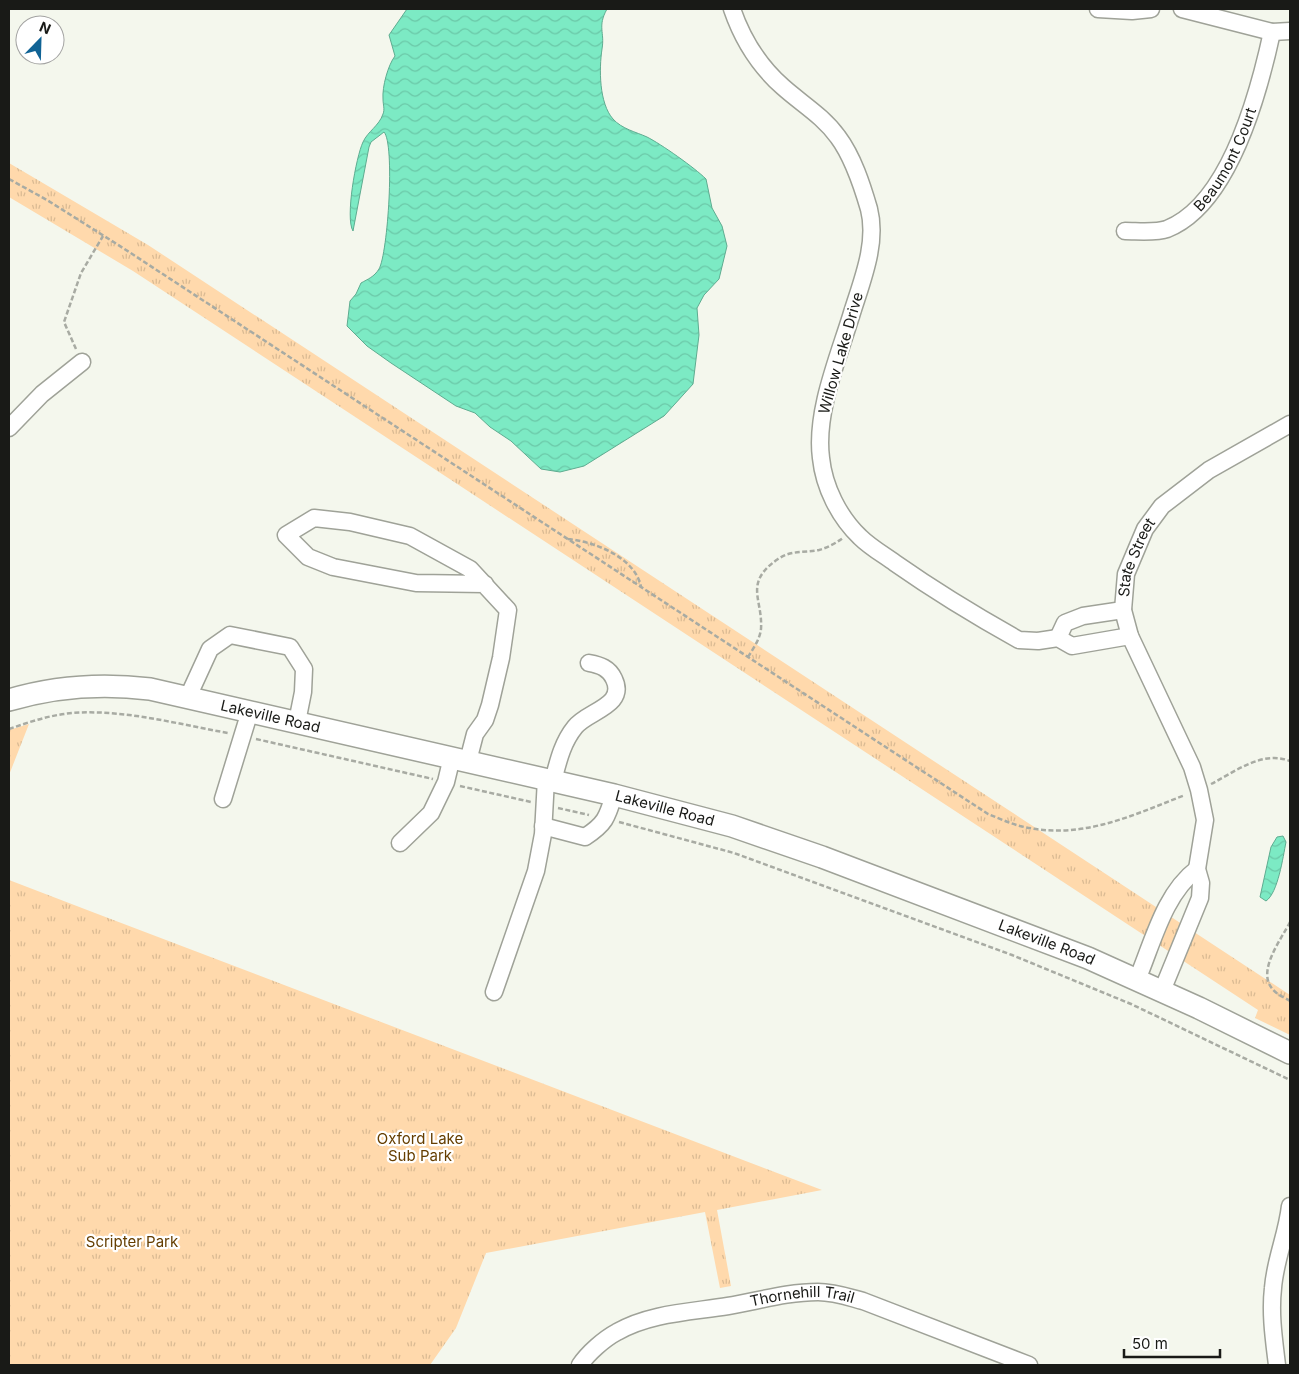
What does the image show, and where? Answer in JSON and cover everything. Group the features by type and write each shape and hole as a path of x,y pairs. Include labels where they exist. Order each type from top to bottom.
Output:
{"main road":[{"name":"Lakeville Road","path":"9,700 53,689 99,685 144,688 460,759 704,818 796,847 1016,930 1162,991 1290,1053"}],"street":[{"name":"Willow Lake Drive","path":"732,9 738,25 757,58 783,87 814,111 838,137 854,164 869,210 872,238 830,386 821,428 821,458 837,509 861,538 915,576 1019,640 1038,641 1058,638 1072,646 1130,636"},
{"path":"1098,9 1132,11 1151,9"},
{"path":"1182,9 1272,32 1290,30"},
{"name":"Beaumont Court","path":"1125,231 1166,230 1199,208 1222,178 1262,79 1272,32"},
{"path":"9,428 42,394 82,362"},
{"name":"State Street","path":"1162,991 1200,898 1201,883 1197,869 1205,820 1192,767 1130,636 1123,610 1126,574 1134,551 1145,529 1162,506 1209,470 1290,424"},
{"path":"400,842 431,813 446,782 485,720 501,658 508,610 484,584 470,569 410,536 350,522 314,518 286,536 308,557 333,567 416,583 484,584"},
{"path":"1058,638 1065,623 1083,616 1123,610"},
{"path":"188,697 210,649 230,635 290,647 304,669 303,692 297,722"},
{"path":"494,992 536,871 543,826 544,805 550,780 562,747 575,726 584,718 604,709 614,699 617,684 606,668 589,663"},
{"path":"223,799 250,711"},
{"path":"543,826 585,836 599,828 607,819 614,795"},
{"path":"1137,980 1168,904 1186,877 1197,869"},
{"path":"1277,1365 1272,1322 1273,1288 1289,1224 1290,1206"},
{"name":"Thornehill Trail","path":"580,1365 586,1357 616,1332 645,1321 683,1312 777,1296 818,1292 840,1294 863,1301 1029,1365"}],"path":[{"path":"9,179 48,200 103,235 988,814 1020,826 1065,831 1089,829 1114,823 1199,790 1249,763 1269,758 1290,761"},
{"path":"82,362 64,322 81,273 103,235"},
{"path":"748,657 761,631 756,592 758,583 770,565 788,553 818,550 836,543 854,530"},
{"path":"566,539 596,545 620,559 637,574 641,587"},
{"path":"9,729 39,719 82,713 130,714 242,736 607,819 734,853 1012,955 1131,1004 1290,1080"},
{"path":"1290,922 1276,949 1267,976 1270,987 1290,1000"}],"green space":[{"path":"9,163 148,245 1290,995 1290,1035 1255,1018 1258,1010 133,271 9,197"},
{"path":"29,724 9,775 9,730"},
{"path":"9,880 822,1190 717,1210 731,1286 720,1288 705,1212 486,1253 456,1328 430,1365 9,1365"}],"water":[{"path":"407,9 607,9 602,20 603,43 600,76 608,112 621,125 661,145 706,179 712,208 722,226 727,246 719,279 704,295 697,308 699,335 693,384 664,416 584,466 560,472 541,469 511,441 490,427 475,413 456,406 391,363 367,346 347,326 350,301 361,283 377,272 382,259 390,176 387,141 384,132 371,142 369,147 353,231 350,214 351,201 360,150 363,142 379,122 384,112 383,94 385,82 388,70 395,56 389,35"},
{"path":"1283,836 1286,842 1279,874 1274,891 1266,901 1260,897 1271,847 1277,837"}],"park label":[{"name":"Oxford Lake Sub Park","path":"420,1148"},
{"name":"Scripter Park","path":"132,1242"}]}
